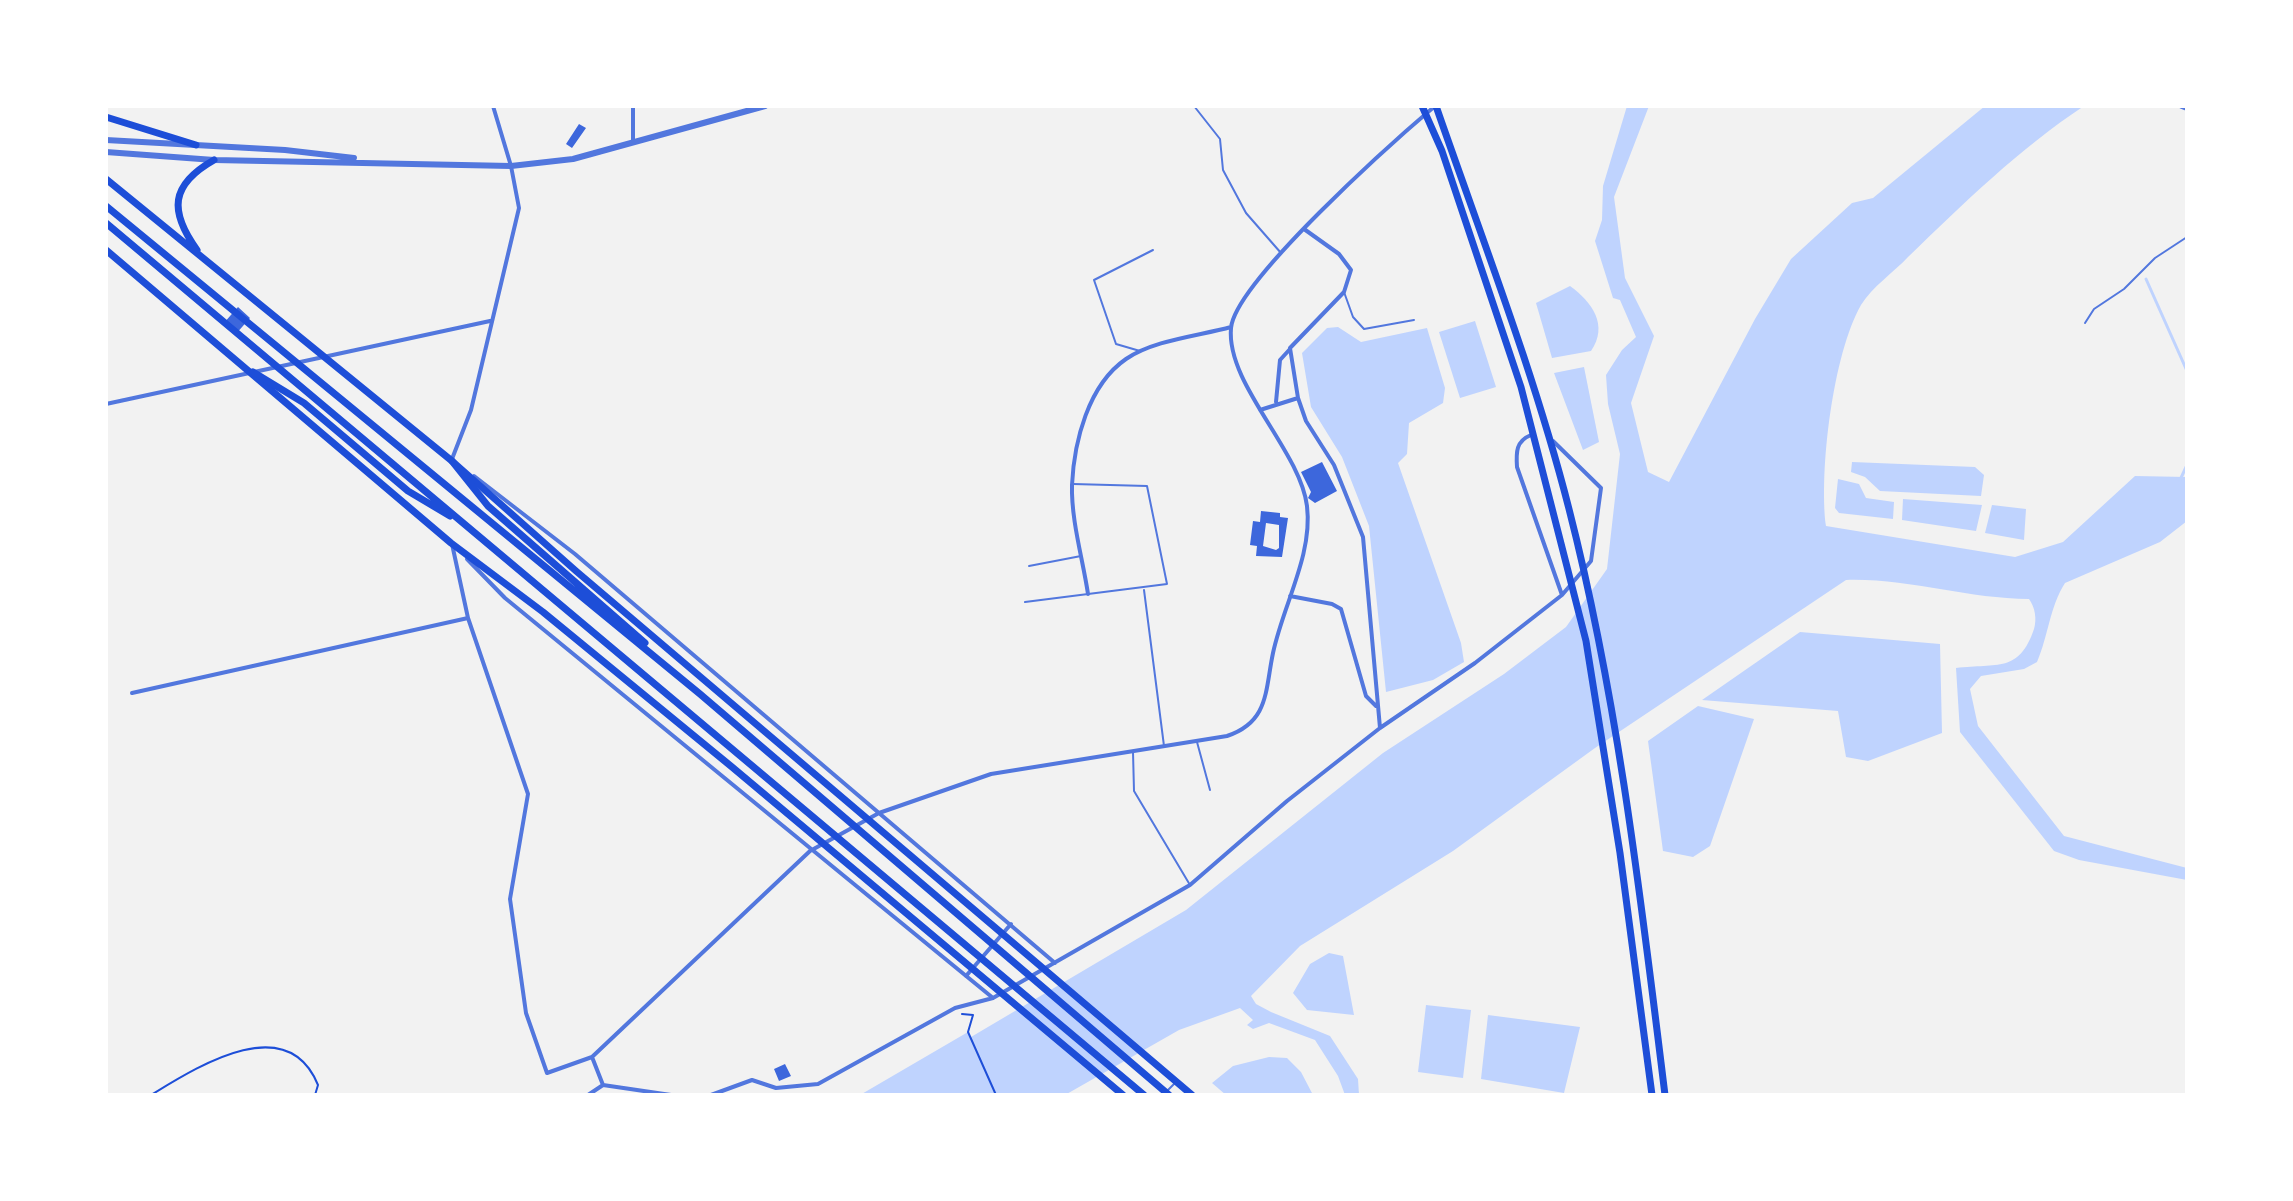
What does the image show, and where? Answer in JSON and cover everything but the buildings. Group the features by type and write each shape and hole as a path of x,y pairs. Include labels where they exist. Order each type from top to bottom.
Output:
{"main road":[{"path":"1435,106 1548,437 1569,509 1594,621 1619,766 1665,1095"},
{"path":"1424,110 1487,280 1557,518 1586,641 1652,1095"},
{"path":"106,117 196,145"},
{"path":"203,259 182,229 177,206 184,184 214,160"},
{"path":"106,179 327,356 452,461 576,571 1192,1095"},
{"path":"106,206 700,694"},
{"path":"106,223 1144,1095"},
{"path":"106,250 451,543 543,612 1123,1095"},
{"path":"253,372 304,403 408,491 469,528"},
{"path":"452,461 488,506 700,694 1166,1095"}],"street":[{"path":"493,106 511,166 519,208 471,410 452,461 575,554 1055,963"},
{"path":"633,106 633,141"},
{"path":"106,152 214,160 511,166 573,159 765,106"},
{"path":"451,543 468,618 528,794 510,899 526,1013 547,1073 592,1057 810,851 879,813 976,778 1227,736 1252,725 1264,701 1279,626 1305,546 1307,504 1235,356 1231,327 1242,300 1281,253 1424,110 1435,106"},
{"path":"106,140 285,150 385,162"},
{"path":"1276,402 1280,360 1344,292 1351,270 1345,260 1304,229"},
{"path":"106,404 490,321"},
{"path":"1088,594 1072,484 1083,426 1095,396 1113,369 1141,351 1231,327"},
{"path":"1290,348 1298,398 1319,444 1334,465 1363,537 1380,728"},
{"path":"1260,410 1276,402 1298,398"},
{"path":"1534,435 1524,439 1516,449 1517,467 1557,573 1562,595"},
{"path":"711,1095 752,1080 776,1088 818,1084 955,1008 993,998 1190,885 1287,801 1380,728 1475,663 1562,595 1591,561 1601,488 1548,437"},
{"path":"451,543 505,598 993,998"},
{"path":"1557,573 1580,574"},
{"path":"1290,596 1332,604 1341,609 1366,696 1377,707"},
{"path":"132,693 468,618"},
{"path":"966,976 1011,924"},
{"path":"592,1057 603,1085"},
{"path":"588,1095 603,1085 671,1095"}],"lane":[{"path":"1194,106 1220,139 1223,170 1246,213 1281,253"},
{"path":"2085,323 2094,309 2124,289 2155,258 2187,237"},
{"path":"1141,351 1116,344 1094,280 1153,250"},
{"path":"1344,292 1353,317 1364,329 1414,320"},
{"path":"1025,602 1167,584 1147,486 1072,484"},
{"path":"1029,566 1082,556"},
{"path":"1144,589 1164,746"},
{"path":"1196,741 1210,790"},
{"path":"1133,751 1134,791 1190,885"},
{"path":"1166,1095 1174,1084"}],"path":[{"path":"958,1014 973,1015 968,1032 996,1095"},
{"path":"151,1095 239,1048 278,1048 311,1067 318,1085 315,1095"}],"water":[{"path":"1627,106 1649,106 1614,197 1625,278 1654,336 1631,403 1648,472 1669,482 1755,319 1791,259 1852,203 1873,198 1985,106 2084,106 1993,177 1877,286 1861,305 1843,352 1830,413 1824,502 1826,526 2015,557 2063,542 2135,476 2187,477 2187,521 2160,542 2065,583 2037,662 2024,669 1981,676 1970,689 1978,726 2064,836 2187,868 2187,880 2079,860 2054,851 1960,732 1956,668 2005,663 2021,653 2035,625 2034,609 2029,599 1983,596 1892,582 1846,580 1595,748 1453,851 1300,946 1251,996 1256,1004 1271,1012 1330,1036 1358,1079 1359,1095 1345,1095 1338,1076 1315,1040 1269,1023 1253,1029 1247,1025 1253,1020 1240,1008 1179,1030 1065,1095 860,1095 968,1032 971,1037 1186,910 1383,753 1504,674 1566,627 1607,569 1620,454 1608,404 1606,375 1622,350 1636,337 1620,300 1613,298 1595,241 1602,220 1603,186"},
{"path":"1570,286 1585,299 1596,315 1596,341 1591,351 1552,358 1536,303"},
{"path":"1475,321 1496,387 1460,398 1439,332"},
{"path":"1338,327 1361,342 1427,328 1445,388 1443,403 1409,423 1407,454 1398,463 1461,643 1464,662 1433,680 1386,692 1369,526 1342,457 1311,407 1302,353 1327,328"},
{"path":"1584,367 1599,442 1583,450 1554,373"},
{"path":"1852,462 1975,467 1984,475 1981,496 1880,491 1865,477 1851,472"},
{"path":"1838,479 1859,484 1866,498 1894,502 1893,519 1839,513 1835,508"},
{"path":"1903,499 1982,505 1976,531 1902,520"},
{"path":"1992,505 2026,509 2024,540 1985,533"},
{"path":"1800,632 1940,644 1942,733 1868,761 1846,757 1838,711 1702,700"},
{"path":"1698,706 1754,719 1710,846 1693,857 1663,851 1648,741"},
{"path":"1329,953 1343,956 1354,1015 1307,1010 1293,993 1310,964"},
{"path":"1426,1005 1471,1010 1463,1078 1418,1072"},
{"path":"1488,1015 1580,1027 1564,1093 1481,1079"},
{"path":"1269,1057 1287,1058 1301,1072 1313,1095 1226,1095 1212,1083 1233,1066"}],"waterway":[{"path":"2146,279 2187,371"},
{"path":"2180,480 2187,465"}]}
